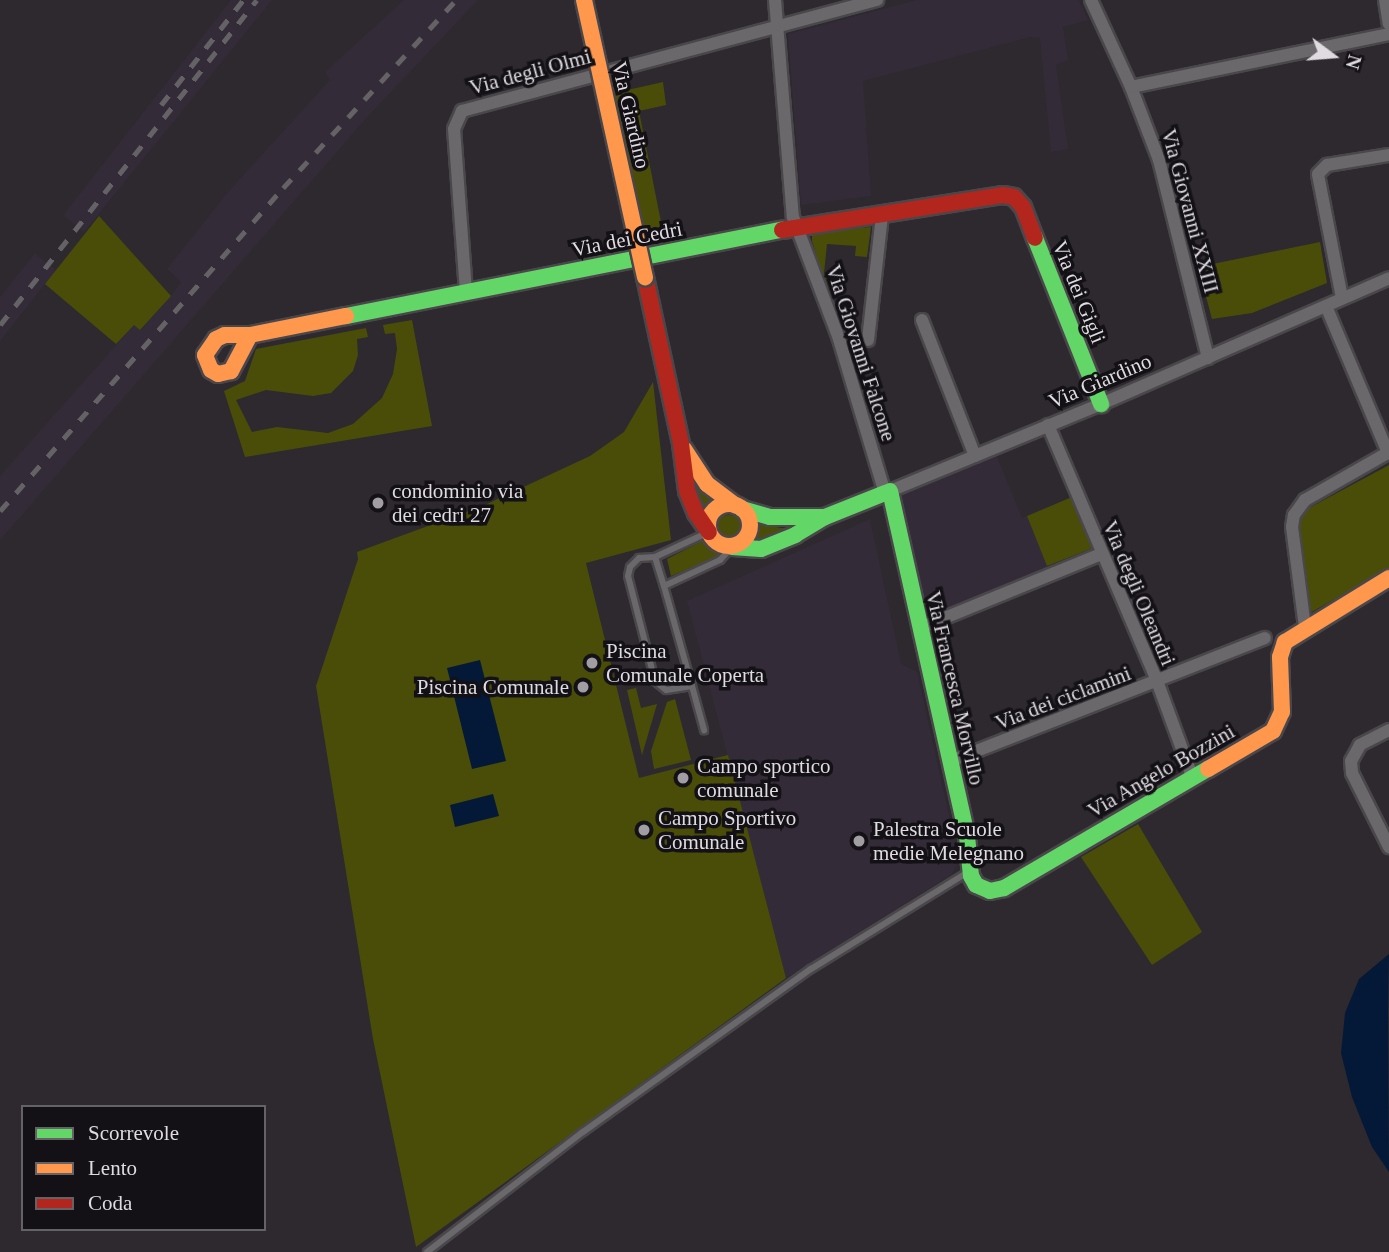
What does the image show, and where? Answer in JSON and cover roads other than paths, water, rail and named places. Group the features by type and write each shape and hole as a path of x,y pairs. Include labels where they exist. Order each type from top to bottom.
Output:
{"street":[{"name":"Via Giardino","path":"584,0 681,444 689,498 709,532 718,541 732,547 761,549 802,532 825,517 1101,404 1389,278"},
{"path":"775,0 778,27"},
{"name":"Via degli Olmi","path":"466,292 454,129 457,116 475,105 877,0"},
{"name":"Via Giovanni XXIII","path":"1091,0 1131,87 1163,173 1208,358"},
{"path":"1385,0 1389,24"},
{"name":"Via Giovanni Falcone","path":"778,27 793,217 839,339 887,492"},
{"path":"1131,87 1389,34"},
{"path":"1342,298 1318,181 1320,170 1327,165 1389,155"},
{"name":"Via dei Cedri","path":"250,335 796,227 999,195 1014,197"},
{"name":"Via dei Gigli","path":"1014,197 1023,207 1101,404"},
{"path":"868,340 882,215"},
{"path":"1326,306 1388,453 1306,500 1294,515 1292,527 1305,627 1389,578"},
{"path":"922,320 975,456"},
{"name":"Via degli Oleandri","path":"1048,425 1157,681 1192,776"},
{"name":"Via Giardino","path":"681,444 708,484 738,507 770,517 825,517"},
{"name":"Via Francesca Morvillo","path":"887,492 951,761 968,842 970,871"},
{"path":"709,532 709,519 717,509 738,507 748,516 750,529 744,541 732,547"},
{"path":"920,628 1101,554"},
{"name":"Via Angelo Bozzini","path":"970,871 974,882 983,889 995,891 1003,888 1276,729 1282,707 1280,653 1289,636 1305,627"},
{"name":"Via dei ciclamini","path":"951,761 1265,638"},
{"path":"1389,730 1360,746 1351,761 1352,774 1389,847"}],"lane":[{"path":"692,686 666,690 658,685 628,571 635,560 655,557 709,532"},
{"path":"664,586 720,560 732,547"},
{"path":"655,557 704,730"},
{"path":"427,1252 583,1132 811,969 970,871"}],"water":[{"path":"480,660 506,761 472,769 447,668"},
{"path":"493,794 499,816 455,827 450,805"},
{"path":"1389,954 1389,1172 1372,1147 1352,1097 1341,1053 1345,1013 1359,979"}],"railway":[{"path":"161,105 243,0"},
{"path":"0,325 257,0"},
{"path":"0,511 283,188 456,0"}],"place":[{"name":"condominio via dei cedri 27","path":"378,503"},
{"name":"Piscina Comunale Coperta","path":"592,663"},
{"name":"Piscina Comunale","path":"583,687"},
{"name":"Campo sportico comunale","path":"683,778"},
{"name":"Campo Sportivo Comunale","path":"644,830"},
{"name":"Palestra Scuole medie Melegnano","path":"859,841"}]}
